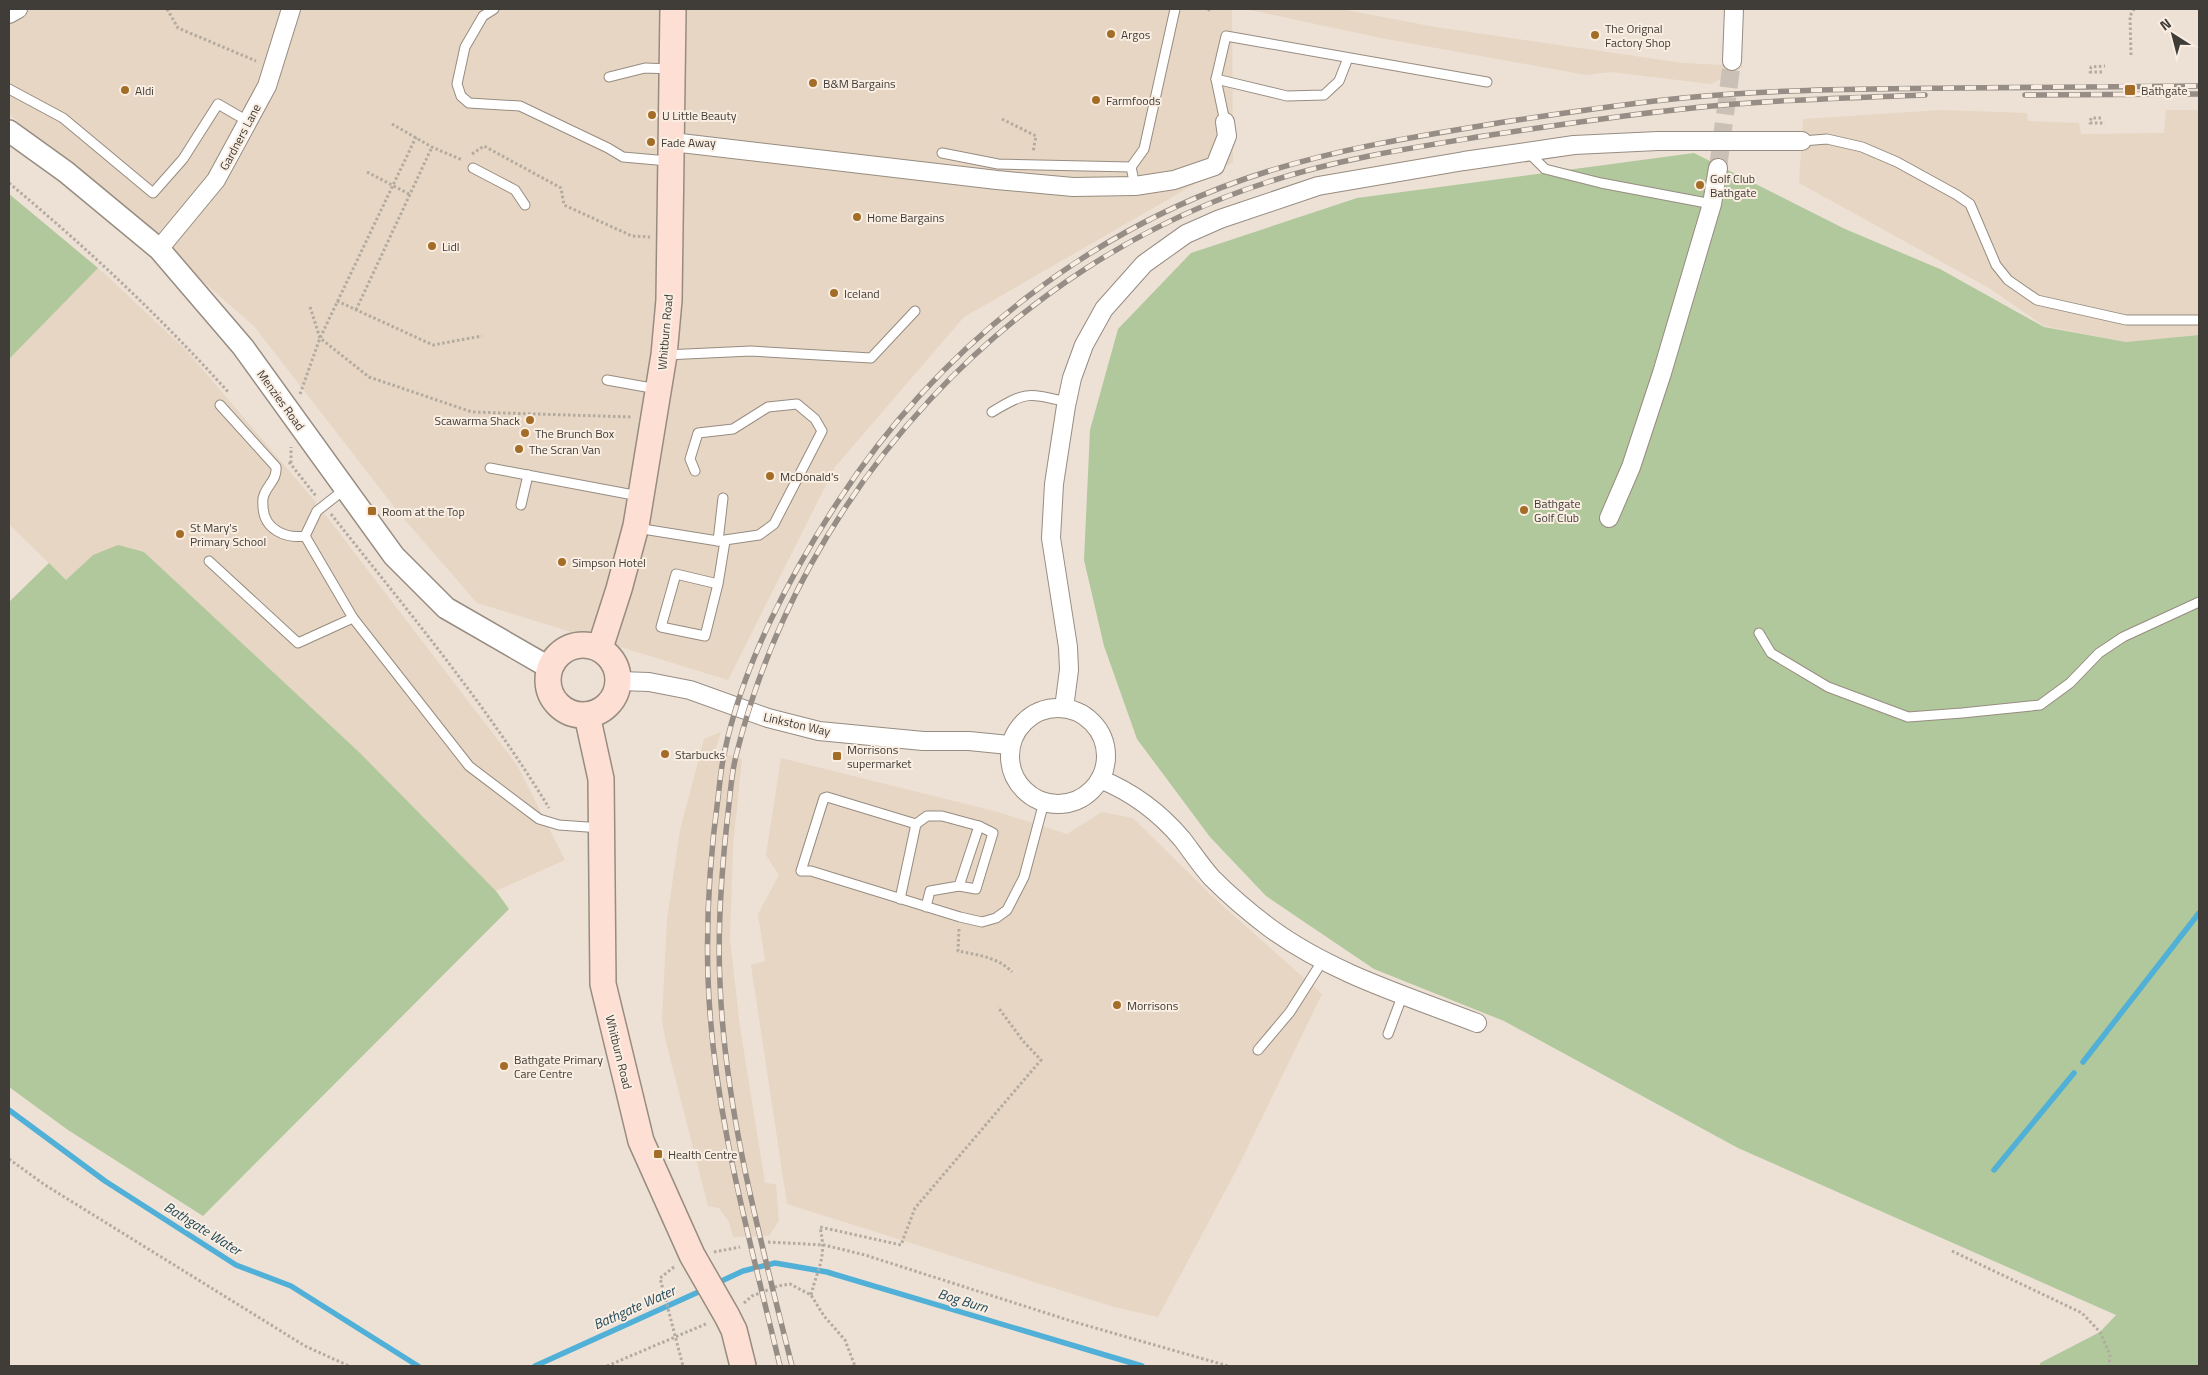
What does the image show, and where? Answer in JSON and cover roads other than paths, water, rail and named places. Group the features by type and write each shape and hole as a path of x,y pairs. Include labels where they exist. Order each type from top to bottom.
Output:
{"main road":[{"name":"Whitburn Road","path":"600,648 619,589 636,526 660,390 664,355 669,300 673,9"},
{"path":"588,644 600,648 614,662 618,681 612,700 605,707 588,715 564,710 555,702 550,691 547,680 550,668 556,657 570,647 588,644"},
{"name":"Whitburn Road","path":"588,715 601,779 603,984 641,1141 696,1261 734,1330 743,1366"}],"street":[{"path":"9,14 18,9"},
{"name":"Gardners Lane","path":"158,249 214,184 249,122 274,69 291,9"},
{"path":"1732,61 1734,9"},
{"path":"672,152 998,172 1073,187 1135,186 1174,180 1215,166 1227,136 1225,122"},
{"name":"Menzies Road","path":"9,131 66,172 158,249 243,347 394,556 446,608 550,668"},
{"path":"1064,708 1069,670 1068,647 1051,538 1054,484 1067,402 1084,345 1104,309 1144,264 1186,234 1220,219 1318,186 1527,151 1574,145 1658,141 1802,140"},
{"path":"1608,518 1634,458 1665,364 1712,204 1718,168"},
{"name":"Linkston Way","path":"618,681 649,682 690,690 768,718 819,731 923,741 969,741 1009,745"},
{"path":"1050,708 1064,708 1079,713 1092,722 1101,734 1106,749 1105,765 1100,779 1090,792 1076,801 1060,804 1044,802 1031,796 1020,787 1013,775 1009,745 1024,722 1036,713 1050,708"},
{"path":"1100,779 1121,787 1156,812 1180,837 1211,877 1270,928 1303,950 1402,994 1477,1023"}],"lane":[{"path":"494,9 483,16 465,47 458,84 461,96 469,103 520,106 623,157 672,152"},
{"path":"1135,186 1131,167 1144,149 1175,9"},
{"path":"1225,122 1216,79 1226,36 1487,82"},
{"path":"1216,79 1287,96 1324,95 1339,80 1348,58"},
{"path":"609,76 645,68 671,69"},
{"path":"10,89 63,118 153,193 183,159 218,104 249,122"},
{"path":"1802,140 1827,139 1862,147 1897,162 1957,195 1970,204 1996,265 2008,280 2037,300 2126,320 2199,320"},
{"path":"1527,151 1545,169 1601,183 1712,204"},
{"path":"942,153 998,172 1031,165 1131,167"},
{"path":"473,168 515,190 525,205"},
{"path":"664,355 751,351 871,358 915,311"},
{"path":"607,380 660,390"},
{"path":"992,412 1023,395 1037,395 1067,402"},
{"path":"636,526 649,530 722,541 759,534 774,524 822,431 815,419 797,404 768,407 733,429 698,433 690,459 695,470"},
{"path":"220,405 276,467 276,476 263,497 264,514 272,529 292,538 305,536"},
{"path":"490,468 642,497"},
{"path":"520,505 528,475"},
{"path":"305,536 317,511 346,489"},
{"path":"718,584 676,574 661,627 705,636 718,584 723,498"},
{"path":"305,536 353,618 469,766 539,819 560,825 601,828"},
{"path":"209,561 298,643 353,618"},
{"path":"1759,633 1771,653 1828,687 1908,717 2040,705 2070,683 2099,653 2123,637 2199,602"},
{"path":"916,824 827,797 824,798 801,872 811,871 960,917 982,922 996,918 1007,910 1024,877 1044,802"},
{"path":"900,899 916,824 927,816 942,816 979,826 994,833 976,889 959,886 930,891 926,907"},
{"path":"959,886 979,826"},
{"path":"1258,1050 1290,1012 1323,960"},
{"path":"1388,1034 1402,994"}],"waterway":[{"path":"2083,1062 2199,913"},
{"path":"1994,1170 2074,1073"},
{"name":"Bathgate Water","path":"9,1110 105,1181 236,1265 291,1286 418,1366"},
{"name":"Bog Burn","path":"715,1284 743,1271 775,1263 827,1272 1142,1366"},
{"name":"Bathgate Water","path":"535,1366 705,1289"}],"tunnel":[{"path":"1718,168 1732,61"}],"railway":[{"path":"780,1366 734,1173 717,1075 711,1026 708,977 708,910 722,762 733,718 756,652 803,558 839,500 879,444 924,391 973,342 1026,298 1082,258 1142,224 1204,194 1269,171 1356,148 1549,115 1717,95 1856,89 2199,86"},
{"path":"2025,95 2199,94"},
{"path":"792,1366 746,1176 729,1080 723,1032 719,961 720,916 724,849 733,771 737,752 768,655 811,564 866,478 930,399 1004,329 1085,269 1174,220 1268,182 1294,174 1402,150 1484,136 1633,115 1743,103 1925,95"}],"place":[{"name":"Argos","path":"1111,34"},
{"name":"The Orignal Factory Shop","path":"1595,35"},
{"name":"B&M Bargains","path":"813,83"},
{"name":"Aldi","path":"125,90"},
{"name":"Bathgate","path":"2130,90"},
{"name":"Farmfoods","path":"1096,100"},
{"name":"U Little Beauty","path":"652,115"},
{"name":"Fade Away","path":"651,142"},
{"name":"Golf Club Bathgate","path":"1700,185"},
{"name":"Home Bargains","path":"857,217"},
{"name":"Lidl","path":"432,246"},
{"name":"Iceland","path":"834,293"},
{"name":"Scawarma Shack","path":"530,420"},
{"name":"The Brunch Box","path":"525,433"},
{"name":"The Scran Van","path":"519,449"},
{"name":"McDonald's","path":"770,476"},
{"name":"Bathgate Golf Club","path":"1524,510"},
{"name":"Room at the Top","path":"372,511"},
{"name":"St Mary's Primary School","path":"180,534"},
{"name":"Simpson Hotel","path":"562,562"},
{"name":"Starbucks","path":"665,754"},
{"name":"Morrisons supermarket","path":"837,756"},
{"name":"Morrisons","path":"1117,1005"},
{"name":"Bathgate Primary Care Centre","path":"504,1066"},
{"name":"Health Centre","path":"658,1154"}]}
